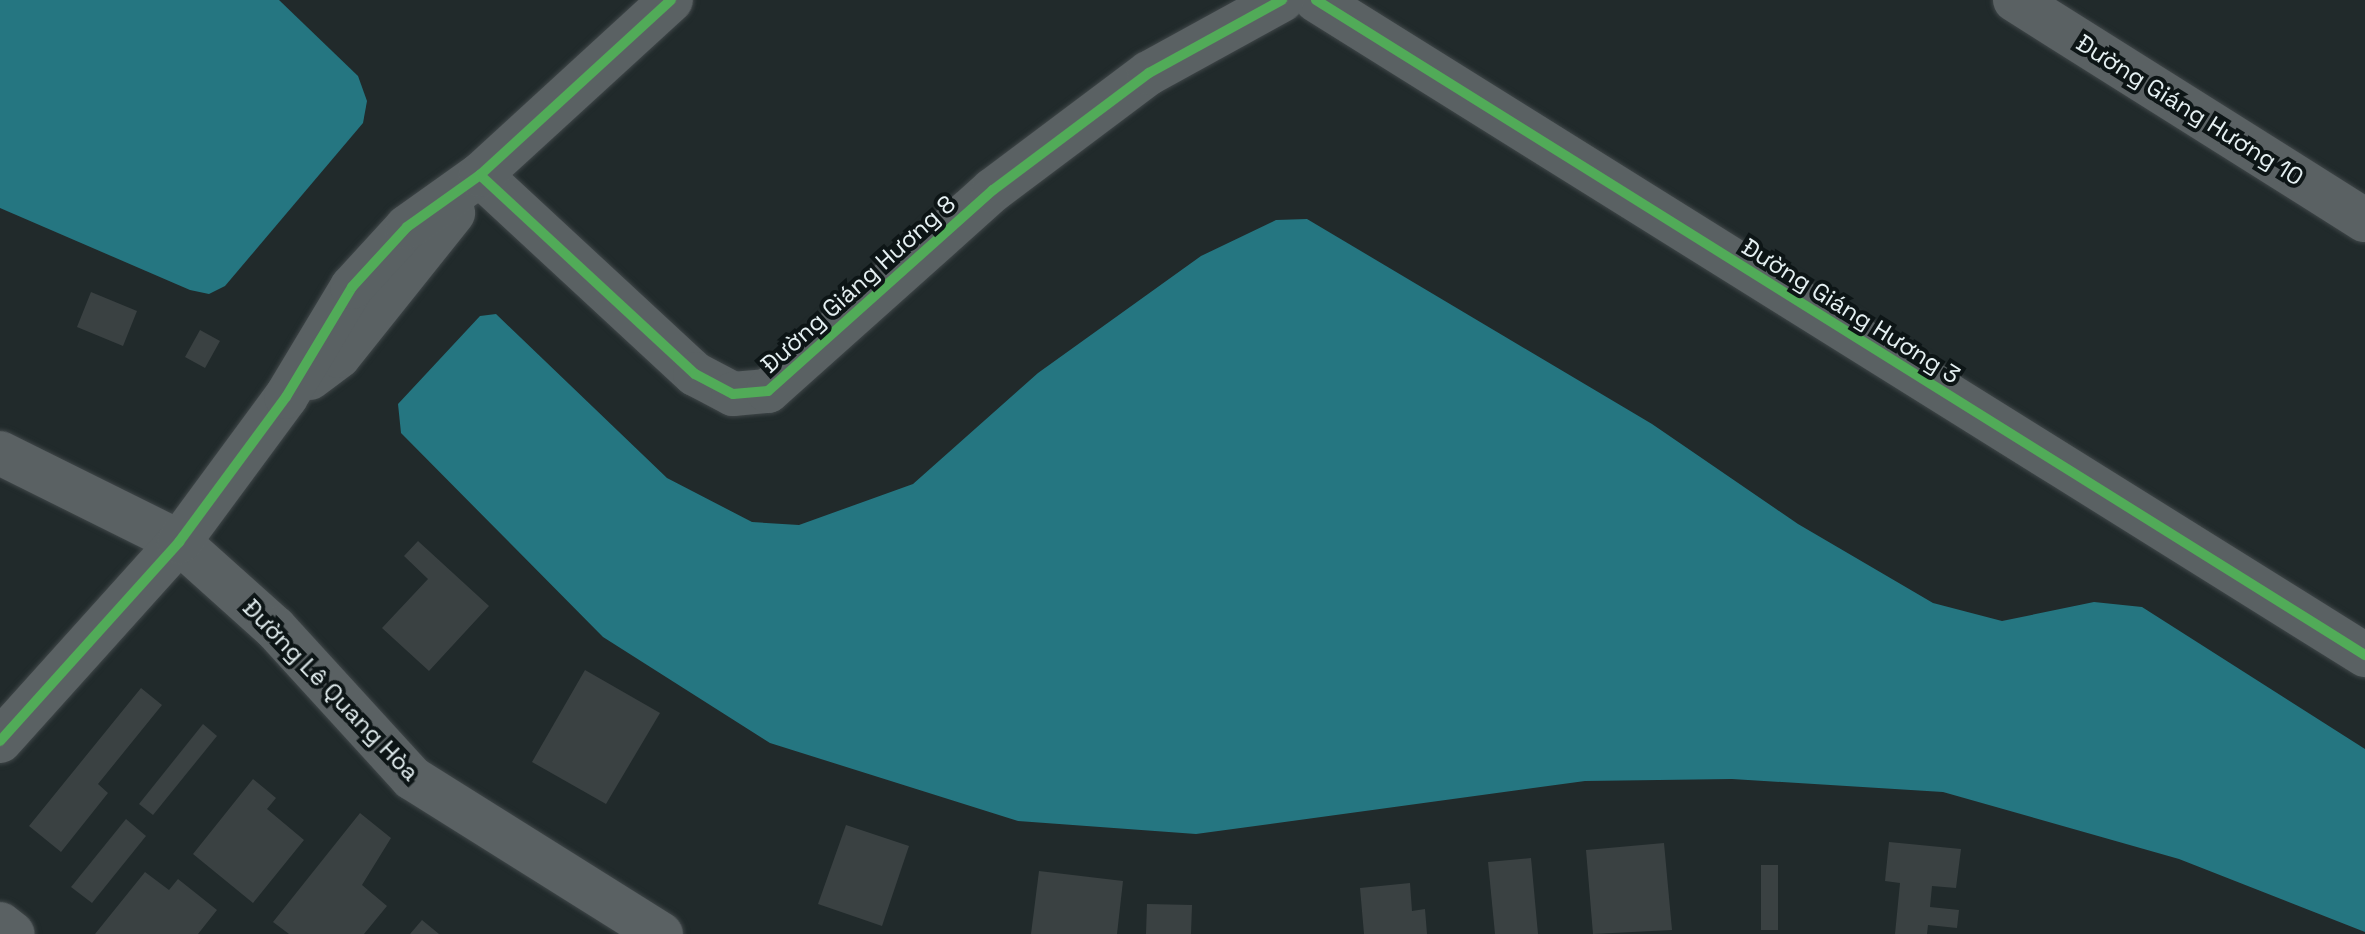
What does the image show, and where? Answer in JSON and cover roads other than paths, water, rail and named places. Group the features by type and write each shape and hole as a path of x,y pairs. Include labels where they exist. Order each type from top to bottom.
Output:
{"street":[{"path":"0,741 179,542 286,397 366,296 407,227 480,175 671,0"},
{"name":"Đường Giáng Hương 8","path":"480,175 695,374 733,394 768,391 993,190 1149,73 1282,0"},
{"name":"Đường Giáng Hương 3","path":"1316,0 2365,655"},
{"name":"Đường Giáng Hương 10","path":"2015,0 2365,220"},
{"name":"Đường Lê Quang Hòa","path":"0,453 179,542 275,628 412,778 661,934"},
{"path":"0,924 13,934"}],"water":[{"path":"0,0 279,0 358,76 367,101 363,123 225,286 209,294 190,290 0,208"},
{"path":"1307,219 1652,424 1798,524 1933,603 2002,621 2094,602 2142,607 2365,749 2365,932 2179,859 1943,792 1732,779 1585,781 1196,834 1018,821 770,743 603,637 401,433 398,404 480,316 496,314 667,478 752,522 799,525 913,484 1038,373 1201,256 1276,220"}]}
